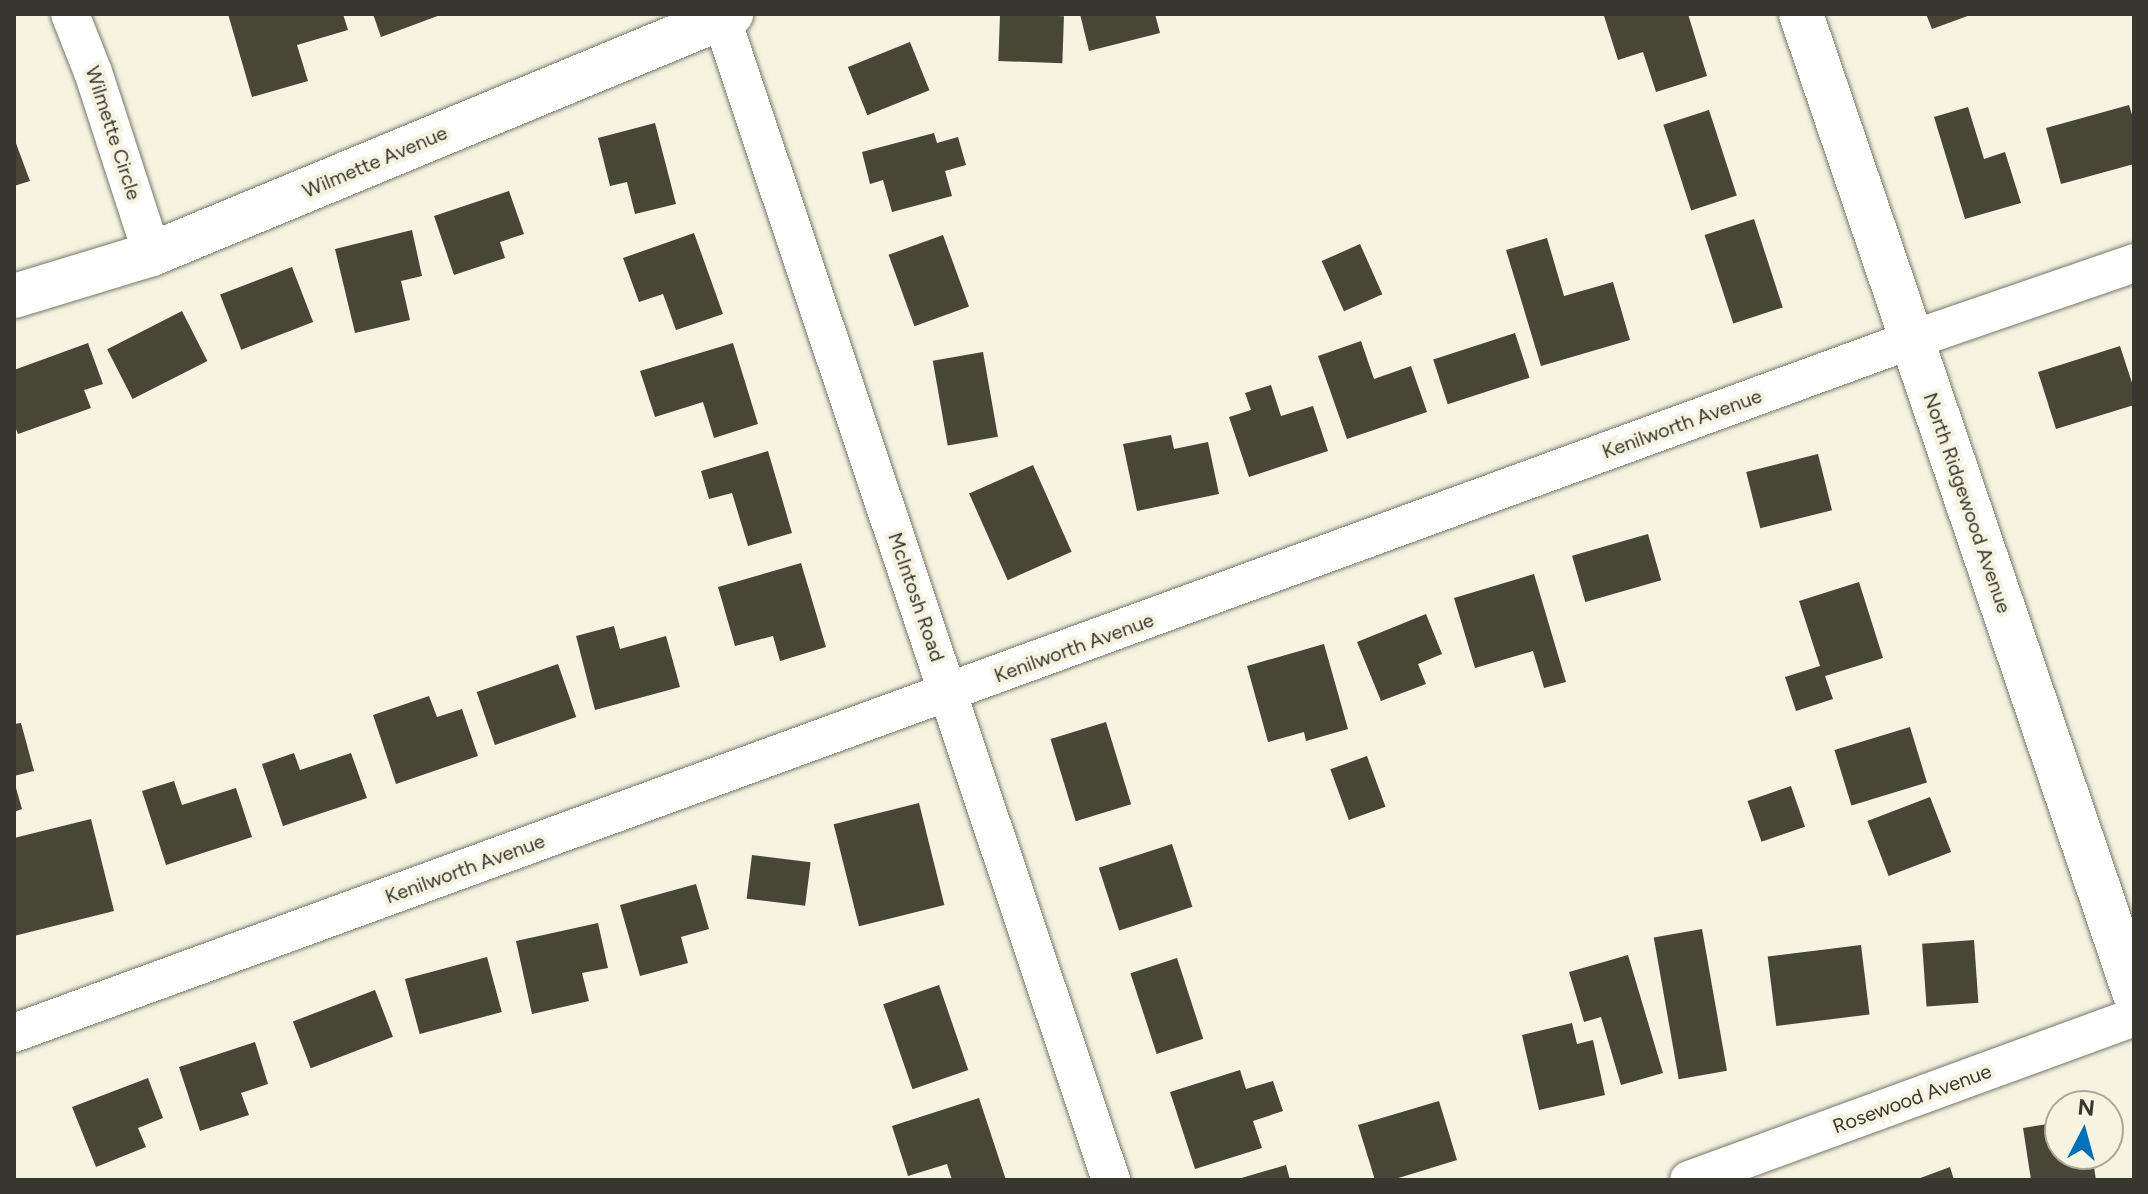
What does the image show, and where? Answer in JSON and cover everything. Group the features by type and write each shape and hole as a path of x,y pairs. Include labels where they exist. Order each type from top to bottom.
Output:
{"street":[{"name":"Wilmette Circle","path":"70,14 93,72 152,254"},
{"name":"North Ridgewood Avenue","path":"1801,14 2134,992"},
{"name":"Wilmette Avenue","path":"14,296 152,254 724,15"},
{"name":"McIntosh Road","path":"724,15 1111,1180"},
{"name":"Kenilworth Avenue","path":"14,1033 1911,340 2134,263"},
{"name":"Rosewood Avenue","path":"1689,1180 2134,1017"}],"building":[{"path":"228,14 343,14 348,30 297,45 308,81 252,97"},
{"path":"373,14 443,14 381,37"},
{"path":"1000,14 1064,16 1062,63 998,61"},
{"path":"1080,14 1155,14 1160,33 1089,51"},
{"path":"1688,14 1707,76 1656,92 1643,52 1618,60 1604,16"},
{"path":"1926,14 1973,14 1932,29"},
{"path":"910,42 929,90 867,115 848,67"},
{"path":"2129,105 2134,121 2134,164 2061,184 2046,128"},
{"path":"1968,107 1984,159 2005,152 2021,203 1965,219 1934,117"},
{"path":"1709,110 1737,196 1691,210 1663,125"},
{"path":"655,123 676,204 635,214 627,182 610,186 598,138"},
{"path":"934,133 937,143 958,137 966,165 945,171 952,196 892,212 883,180 870,184 862,152"},
{"path":"14,138 30,181 14,186"},
{"path":"509,191 524,234 500,242 505,258 454,275 434,216"},
{"path":"1754,219 1783,307 1733,324 1705,235"},
{"path":"412,230 422,276 401,281 410,320 355,333 335,249"},
{"path":"694,233 723,314 676,330 663,294 639,302 623,258"},
{"path":"943,235 969,306 914,326 888,255"},
{"path":"1547,238 1564,296 1613,282 1630,340 1541,366 1506,250"},
{"path":"1360,244 1382,294 1344,311 1322,261"},
{"path":"292,267 313,322 241,350 220,295"},
{"path":"182,311 207,361 133,399 107,349"},
{"path":"1515,333 1530,378 1448,404 1433,360"},
{"path":"1361,341 1374,379 1411,366 1427,412 1347,439 1318,356"},
{"path":"88,343 103,384 84,390 91,408 18,434 14,424 14,370"},
{"path":"733,343 758,424 714,438 703,402 655,417 640,371"},
{"path":"2120,346 2134,389 2134,405 2056,429 2038,372"},
{"path":"983,352 998,437 948,446 933,361"},
{"path":"1271,385 1281,416 1313,406 1328,451 1249,477 1229,417 1251,410 1245,393"},
{"path":"1171,435 1174,449 1208,442 1219,494 1137,511 1123,444"},
{"path":"768,451 792,533 748,546 732,493 709,499 701,471"},
{"path":"1818,454 1832,510 1760,528 1746,472"},
{"path":"1033,465 1072,552 1008,580 969,493"},
{"path":"1648,534 1661,580 1585,602 1572,556"},
{"path":"801,563 826,647 780,661 773,636 735,646 718,587"},
{"path":"1534,574 1566,682 1544,688 1533,651 1475,668 1454,598"},
{"path":"1859,582 1883,658 1825,676 1833,699 1796,711 1785,677 1820,666 1799,601"},
{"path":"1426,614 1442,654 1418,664 1426,684 1381,701 1357,642"},
{"path":"614,626 620,649 666,636 680,687 595,710 576,636"},
{"path":"1324,644 1348,729 1306,741 1304,732 1268,742 1247,666"},
{"path":"558,664 576,717 495,745 477,692"},
{"path":"429,696 437,717 462,709 478,756 396,784 373,715"},
{"path":"1106,722 1131,804 1076,821 1051,739"},
{"path":"21,723 34,771 14,776 14,724"},
{"path":"1910,727 1927,782 1851,806 1834,750"},
{"path":"294,753 300,770 351,753 367,798 283,826 262,764"},
{"path":"1367,756 1385,807 1349,820 1330,769"},
{"path":"14,781 22,809 14,812"},
{"path":"174,781 182,805 236,788 252,837 166,865 142,791"},
{"path":"1791,786 1805,827 1762,842 1748,801"},
{"path":"1930,797 1951,852 1889,876 1867,821"},
{"path":"919,803 944,905 859,926 834,824"},
{"path":"91,819 114,911 14,936 14,838"},
{"path":"1172,844 1192,907 1119,931 1099,868"},
{"path":"752,855 811,862 805,906 747,899"},
{"path":"696,884 709,929 681,937 688,963 640,976 620,905"},
{"path":"598,923 608,968 582,973 589,1001 532,1014 516,941"},
{"path":"1702,929 1727,1071 1679,1079 1654,938"},
{"path":"1974,940 1978,1003 1927,1006 1922,944"},
{"path":"1861,945 1870,1014 1776,1026 1768,956"},
{"path":"1628,955 1663,1073 1621,1085 1601,1017 1584,1022 1569,972"},
{"path":"487,957 502,1012 420,1034 405,979"},
{"path":"1177,958 1203,1039 1157,1054 1130,973"},
{"path":"939,985 968,1070 913,1089 883,1004"},
{"path":"375,990 393,1037 311,1068 293,1022"},
{"path":"1572,1023 1577,1044 1593,1040 1605,1095 1539,1110 1522,1035"},
{"path":"255,1042 268,1084 241,1093 249,1115 200,1131 179,1067"},
{"path":"1240,1070 1246,1089 1273,1081 1283,1111 1253,1121 1262,1148 1195,1169 1170,1092"},
{"path":"148,1078 163,1118 138,1128 146,1147 96,1167 72,1107"},
{"path":"979,1098 1006,1180 952,1180 947,1164 908,1176 892,1126"},
{"path":"1439,1101 1457,1160 1392,1180 1375,1180 1358,1125"},
{"path":"2044,1125 2044,1170 2094,1170 2096,1180 2031,1180 2023,1128"},
{"path":"1286,1165 1290,1180 1238,1180 1238,1179"},
{"path":"1950,1167 1954,1180 1915,1180"}]}
